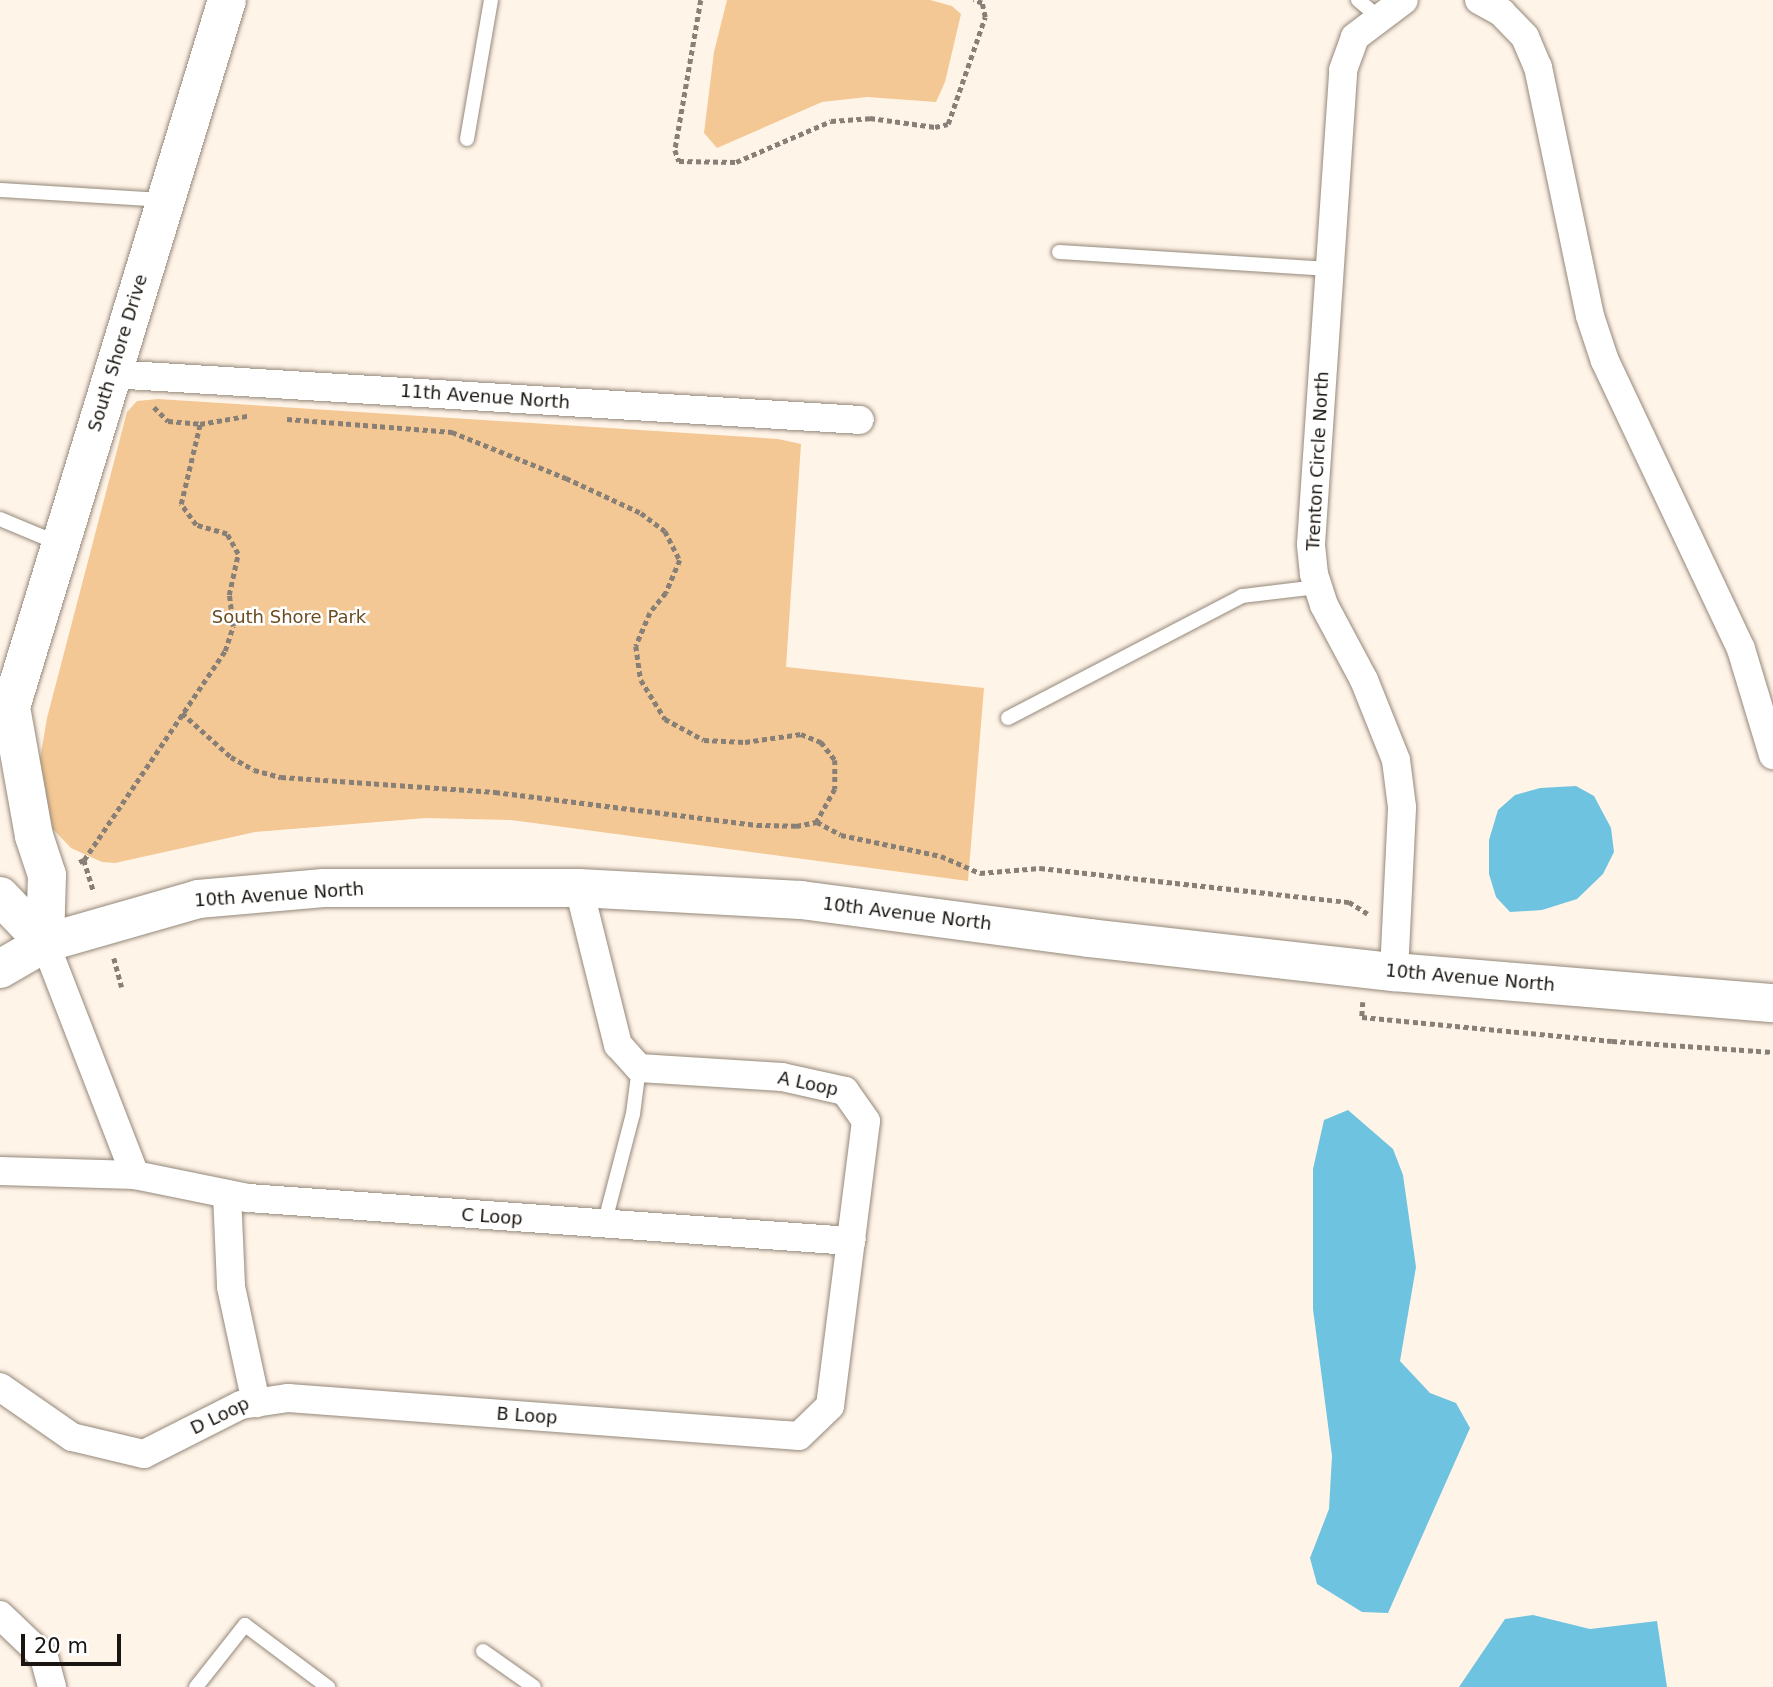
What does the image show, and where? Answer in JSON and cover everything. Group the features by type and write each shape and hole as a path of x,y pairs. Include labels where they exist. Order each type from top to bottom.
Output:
{"street":[{"name":"South Shore Drive","path":"45,943 47,875 34,836 6,719 62,544 111,374 227,0"},
{"name":"Trenton Circle North","path":"1394,972 1402,807 1396,760 1382,718 1324,606 1311,544 1343,70 1368,8 1404,0"},
{"path":"1479,0 1502,13 1525,37 1538,68 1590,316 1602,350 1741,649 1773,755"},
{"name":"11th Avenue North","path":"111,374 860,421"},
{"name":"10th Avenue North","path":"45,943 198,899 324,888 579,888 801,900 1089,938 1394,972 1773,1003"},
{"path":"579,888 618,1045 639,1068"},
{"path":"0,897 45,943 135,1175 0,1171"},
{"path":"0,969 45,943"},
{"name":"A Loop","path":"639,1068 782,1077 845,1091 866,1121 830,1406 799,1436"},
{"name":"C Loop","path":"135,1175 248,1198 850,1241"},
{"name":"D Loop","path":"0,1387 72,1437 144,1454 241,1405 256,1403 231,1287 227,1194"},
{"name":"B Loop","path":"256,1403 288,1398 799,1436"},
{"path":"0,1615 44,1657 52,1687"}],"lane":[{"path":"467,139 491,0"},
{"path":"0,190 165,200"},
{"path":"1059,252 1330,269"},
{"path":"0,519 62,544"},
{"path":"1009,718 1242,596 1318,587"},
{"path":"604,1225 633,1114 639,1068"},
{"path":"196,1687 245,1625 328,1687"},
{"path":"483,1651 534,1687"}],"path":[{"path":"701,0 675,150 679,161 736,162 831,121 870,118 935,127 948,124 985,17 982,3 973,0"},
{"path":"47,875 84,860 225,651 233,626 229,595 238,554 227,534 196,525 181,504 200,424 247,416 261,417"},
{"path":"275,418 452,432 566,478 640,513 665,531 680,560 666,593 650,613 636,646 641,680 665,719 704,740 745,742 801,734 821,742 835,760 835,789 817,822"}],"green space":[{"path":"727,0 930,0 952,6 961,14 945,82 936,102 867,97 822,102 717,148 704,133 714,52"},
{"name":"South Shore Park","path":"158,399 778,439 801,444 786,667 984,688 968,881 511,820 426,818 255,832 115,863 102,862 71,848 51,827 40,759 47,718 127,412 137,401"}],"water":[{"path":"1576,786 1594,796 1611,828 1614,852 1603,874 1577,899 1542,910 1510,912 1496,897 1489,874 1489,840 1498,810 1515,795 1540,788"},
{"path":"1348,1110 1393,1149 1403,1175 1416,1267 1400,1361 1430,1393 1456,1403 1470,1428 1388,1613 1362,1612 1317,1584 1310,1558 1329,1509 1332,1456 1313,1309 1313,1169 1324,1120"},
{"path":"1533,1615 1590,1629 1657,1621 1667,1687 1459,1687 1505,1619"}]}
